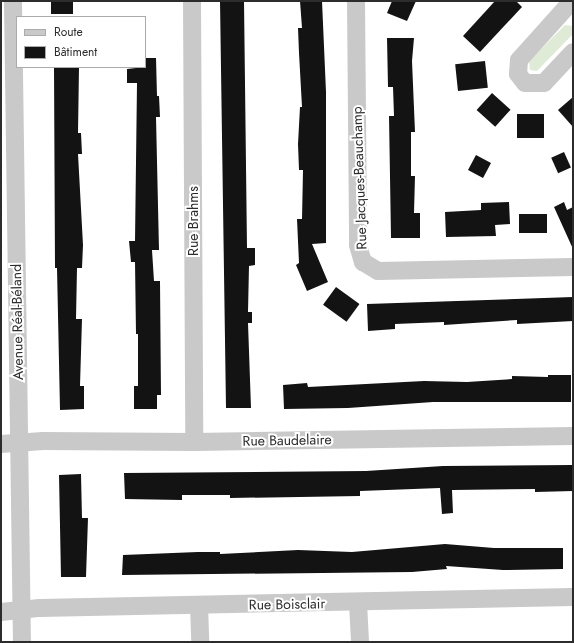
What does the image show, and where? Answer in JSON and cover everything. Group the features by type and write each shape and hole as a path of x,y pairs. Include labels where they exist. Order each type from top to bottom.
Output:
{"street":[{"name":"Avenue Réal-Béland","path":"13,1 10,443 22,610 22,642"},
{"name":"Rue Brahms","path":"192,1 194,442"},
{"name":"Rue Jacques-Beauchamp","path":"356,1 358,245 363,262 378,271 573,267"},
{"path":"573,1 519,60 518,74 525,83 544,82 573,52"},
{"name":"Rue Baudelaire","path":"10,443 194,442 573,436"},
{"name":"Rue Boisclair","path":"1,612 22,610 199,605 358,603 573,597"},
{"path":"358,603 360,642"},
{"path":"199,605 200,642"}],"green space":[{"path":"565,25 573,26 573,34 537,71 530,70 529,61"}],"building":[{"path":"51,1 73,1 73,14 51,14"},
{"path":"220,1 244,1 247,248 255,248 255,265 249,266 248,312 252,312 252,323 248,323 251,408 226,408"},
{"path":"300,1 322,1 326,92 326,243 312,244 328,282 307,291 296,265 299,263 297,219 302,219 303,170 299,170 298,144 300,107 302,107 298,28 302,28"},
{"path":"392,1 416,1 407,21 387,13"},
{"path":"495,1 516,1 522,7 480,52 463,36"},
{"path":"387,38 414,38 412,61 415,132 411,132 411,176 415,176 414,213 420,213 420,238 391,238 389,116 394,116 393,87 388,87"},
{"path":"146,58 156,58 157,96 159,96 160,117 156,117 159,250 152,250 154,281 160,281 161,395 157,395 157,409 134,409 134,386 138,386 138,334 136,334 135,262 131,262 129,241 135,241 137,83 127,83 127,69 146,68"},
{"path":"485,61 488,88 458,91 455,64"},
{"path":"54,68 79,68 78,133 81,133 82,154 78,154 83,245 82,268 77,268 76,319 82,319 80,386 84,386 84,409 60,410 57,268 55,268"},
{"path":"492,93 511,110 495,127 477,110"},
{"path":"573,97 573,127 558,110"},
{"path":"517,114 544,114 544,138 517,138"},
{"path":"564,152 571,168 558,173 551,158"},
{"path":"476,155 491,163 483,178 468,170"},
{"path":"509,202 510,224 495,225 496,236 446,237 445,212 481,210 481,203"},
{"path":"564,202 567,210 573,207 573,249 554,207"},
{"path":"519,214 547,214 547,233 519,233"},
{"path":"336,287 359,304 347,322 323,305"},
{"path":"573,297 573,321 517,324 517,320 444,325 444,322 395,324 395,329 368,331 367,304"},
{"path":"548,375 571,375 571,402 433,402 348,408 284,409 283,385 307,383 308,387 424,381 467,382 512,379 512,376 548,377"},
{"path":"573,465 573,491 535,492 535,489 452,490 453,513 442,514 440,488 360,491 360,496 230,498 230,495 182,495 182,500 125,499 124,473 366,471 443,466"},
{"path":"81,474 82,518 88,518 86,577 61,577 59,475"},
{"path":"445,544 494,548 563,548 563,569 503,570 446,566 447,569 412,572 122,575 123,555 198,552 220,552 220,554 298,550 352,552"}]}
